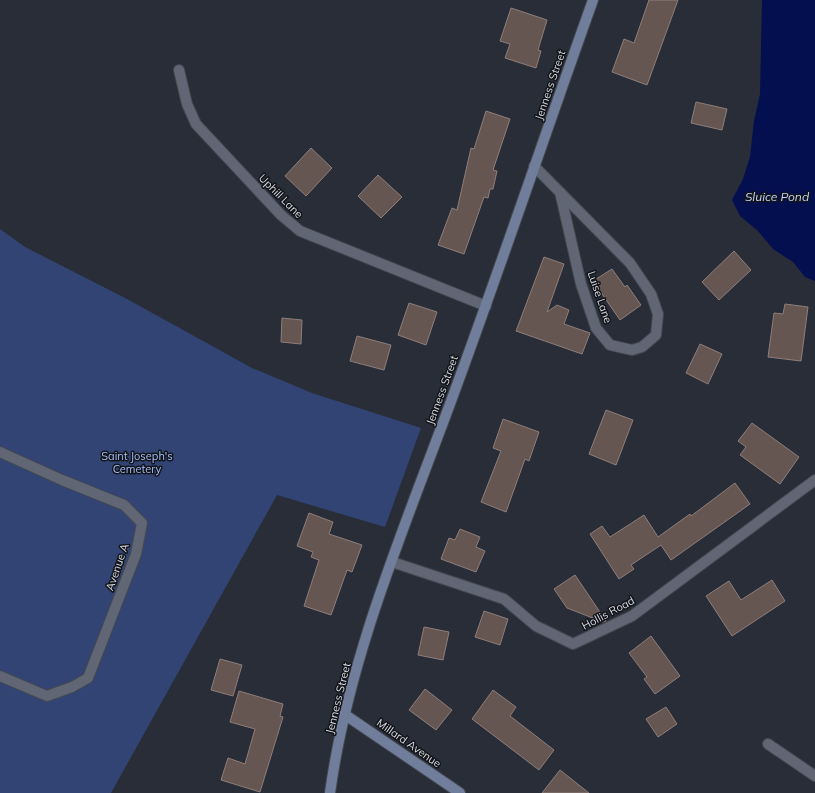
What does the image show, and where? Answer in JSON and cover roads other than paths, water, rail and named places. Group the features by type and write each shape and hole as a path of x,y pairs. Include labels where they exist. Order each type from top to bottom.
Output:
{"street":[{"name":"Jenness Street","path":"330,793 344,714 374,610 486,306 593,0"},
{"name":"Uphill Lane","path":"180,70 187,104 196,124 281,215 300,231 486,306"},
{"name":"Luise Lane","path":"534,166 560,192 630,263 651,294 658,314 656,335 642,347 632,350 610,345 596,328 581,284 560,192"},
{"name":"Avenue A","path":"0,452 62,480 124,505 142,523 136,554 88,678 72,687 47,696 0,676"},
{"name":"Hollis Road","path":"392,562 504,599 536,626 573,644 632,616 815,480"},
{"name":"Millard Avenue","path":"344,714 460,793"},
{"path":"768,744 815,776"}],"water":[{"name":"Sluice Pond","path":"762,0 815,0 815,281 805,277 793,262 773,249 758,231 740,216 732,200 743,179 750,157 754,121 760,94"}],"park label":[{"name":"Saint Joseph's Cemetery","path":"137,462"}]}
